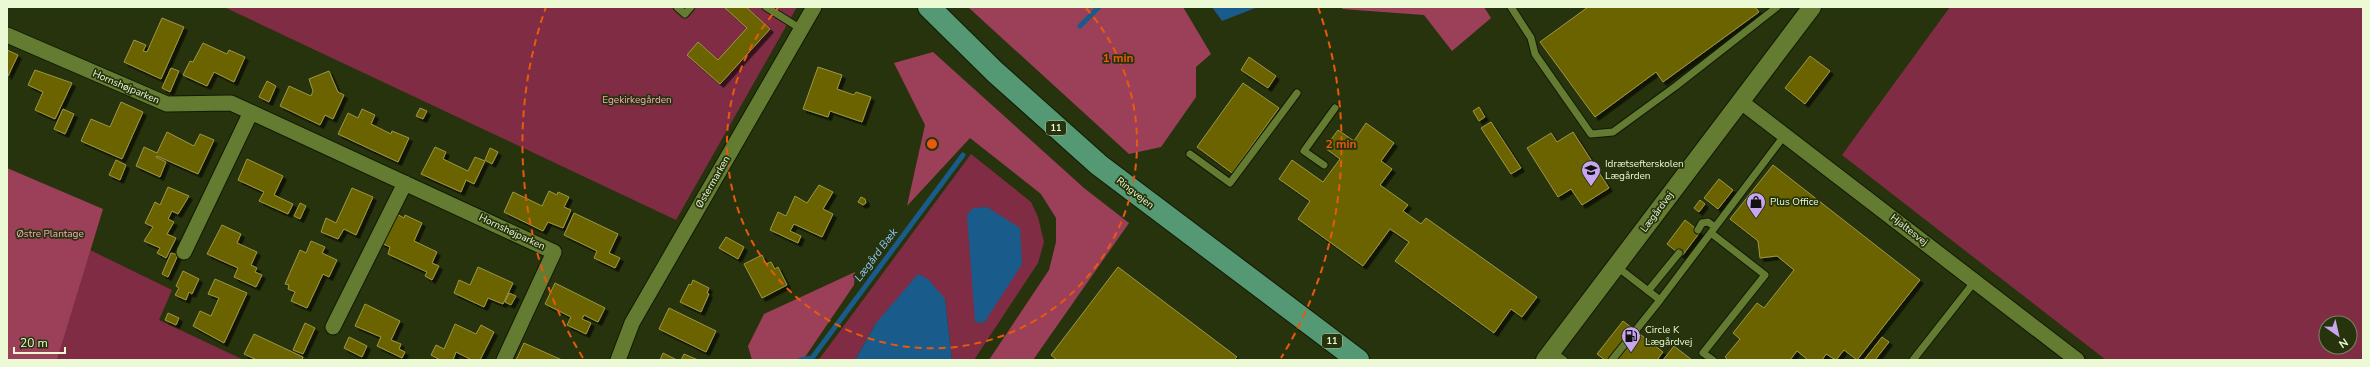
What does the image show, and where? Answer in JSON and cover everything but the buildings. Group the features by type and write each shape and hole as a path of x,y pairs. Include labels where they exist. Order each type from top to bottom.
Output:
{"main road":[{"name":"Ringvejen","path":"929,7 995,72 1099,165 1358,360"}],"street":[{"name":"Østermarken","path":"618,360 632,323 814,7"},
{"name":"Lægårdvej","path":"1554,357 1616,266 1812,7"},
{"name":"Hornshøjparken","path":"7,35 167,104 230,103 554,252 504,360"},
{"name":"Hjaltesvej","path":"1740,101 2077,360"},
{"path":"184,252 251,112"},
{"path":"333,327 405,183"}],"lane":[{"path":"678,7 685,14 691,7"},
{"path":"766,7 801,29"},
{"path":"1511,7 1532,38 1535,54 1591,134 1613,132 1676,86 1777,7"},
{"path":"1190,154 1230,183 1297,93"},
{"path":"1324,165 1304,151 1335,108"},
{"path":"1612,360 1660,300 1784,136"},
{"path":"1698,230 1702,223 1708,222 1713,230 1765,275 1703,353 1713,360"},
{"path":"1648,291 1679,253"},
{"path":"1616,266 1660,300"},
{"path":"1913,360 1975,281"}],"green space":[{"name":"Egekirkegården","path":"224,7 797,7 676,220"},
{"path":"968,7 1183,7 1211,54 1196,67 1196,97 1161,147 1129,154"},
{"path":"1343,7 1484,7 1491,18 1452,51 1424,15 1342,9"},
{"path":"1950,7 2363,7 2363,360 2106,360 1842,155"},
{"path":"933,52 1084,188 1129,223 1033,360 989,360 1049,270 1056,242 1056,218 1041,194 970,138 907,206 925,125 894,63"},
{"path":"971,154 1031,202 1038,217 1044,242 1038,263 974,360 952,360 945,299 876,323 855,360 816,360 820,358"},
{"name":"Østre Plantage","path":"7,168 103,209 57,360 7,360"},
{"path":"90,250 172,290 159,320 244,360 57,360"},
{"path":"855,272 854,285 803,360 752,360 748,346 764,314"}],"water":[{"path":"1212,7 1258,7 1222,21"},
{"path":"987,207 1020,228 1022,264 984,323 975,322 967,215 973,208"},
{"path":"918,274 928,279 945,299 952,360 855,360 876,323"}],"waterway":[{"name":"Lægård Bæk","path":"1080,26 1099,7"},
{"name":"Lægård Bæk","path":"800,360 812,358 963,155"}],"place":[{"name":"Idrætsefterskolen Lægården","path":"1591,187"},
{"name":"Plus Office","path":"1756,219"},
{"name":"Circle K Lægårdvej","path":"1631,353"}]}
